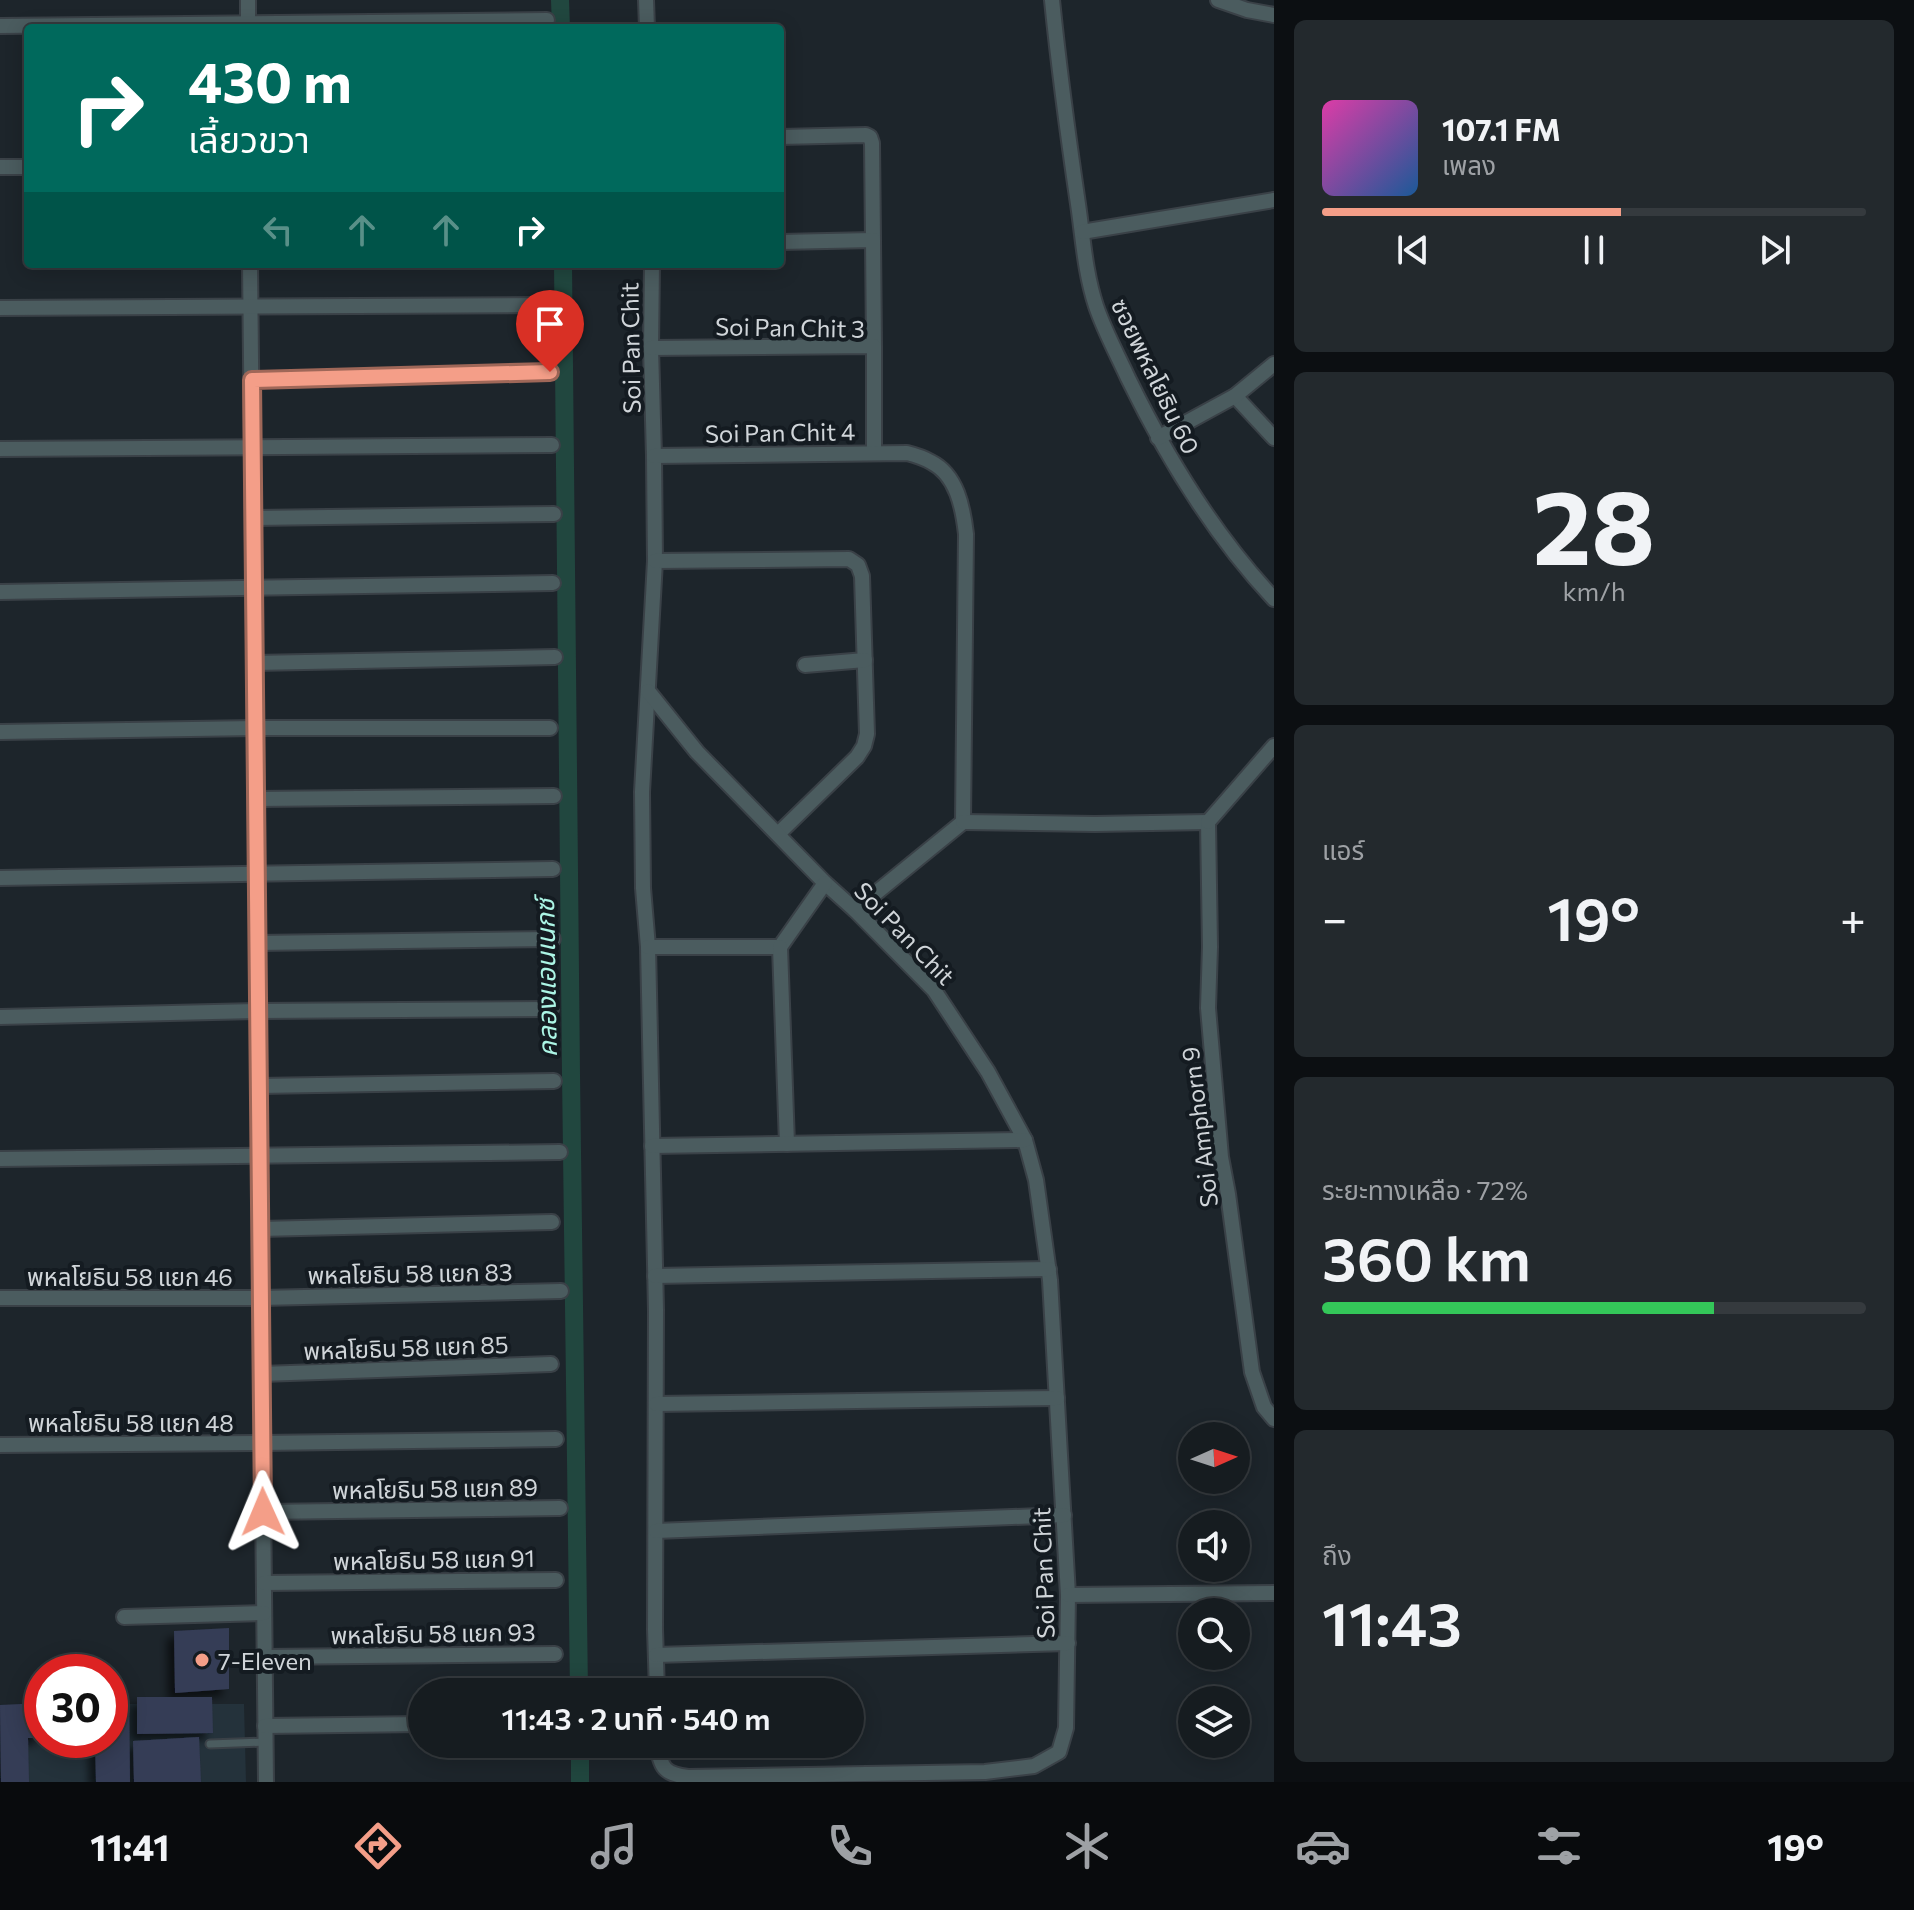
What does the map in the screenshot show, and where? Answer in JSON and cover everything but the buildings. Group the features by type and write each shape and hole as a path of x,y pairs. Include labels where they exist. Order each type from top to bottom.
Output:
{"street":[{"path":"248,0 248,24"},
{"path":"646,0 647,24"},
{"name":"ซอยพหลโยธิน 60","path":"1052,0 1060,84 1088,275 1096,307 1158,438 1205,515 1274,599"},
{"path":"1218,0 1274,15"},
{"path":"348,24 547,20"},
{"path":"0,26 24,26"},
{"path":"784,137 870,137 874,346"},
{"path":"0,167 24,167"},
{"path":"1082,232 1274,200"},
{"path":"784,242 873,240"},
{"path":"250,268 266,1782"},
{"name":"Soi Pan Chit","path":"652,268 655,561 648,691 697,752 934,990 988,1072 1025,1140 1036,1180 1049,1269 1068,1595 1066,1728 1059,1752 1034,1766 985,1772 688,1777 671,1775 662,1766 660,1758"},
{"path":"0,308 546,305"},
{"name":"Soi Pan Chit 3","path":"651,348 874,346 874,453"},
{"path":"1158,438 1235,396 1274,364"},
{"path":"252,380 550,372"},
{"path":"1235,396 1274,438"},
{"path":"0,449 552,445"},
{"name":"Soi Pan Chit 4","path":"654,456 907,453 934,462 951,480 963,505 966,534 963,822"},
{"path":"253,518 554,514"},
{"path":"655,561 849,559 858,565 862,576 865,660 867,734 864,746 857,757 778,834"},
{"path":"0,592 553,583"},
{"path":"254,663 555,657"},
{"path":"805,665 865,660"},
{"path":"648,691 642,792 655,1276 657,1678"},
{"path":"0,732 550,728"},
{"path":"855,910 963,822 1208,822 1274,746"},
{"path":"256,799 554,796"},
{"name":"Soi Amphorn 9","path":"1208,822 1208,1008 1221,1157 1252,1372 1264,1407 1274,1419"},
{"path":"0,878 553,869"},
{"path":"787,1144 780,947 825,883"},
{"path":"257,943 553,939"},
{"path":"648,947 780,947"},
{"path":"0,1017 551,1009"},
{"path":"259,1086 554,1081"},
{"path":"652,1146 1025,1140"},
{"path":"0,1159 560,1152"},
{"path":"260,1229 552,1222"},
{"path":"655,1276 1049,1269"},
{"name":"พหลโยธิน 58 แยก 83","path":"261,1298 561,1291"},
{"name":"พหลโยธิน 58 แยก 46","path":"0,1298 261,1298"},
{"name":"พหลโยธิน 58 แยก 85","path":"261,1374 551,1364"},
{"path":"656,1404 1057,1398"},
{"name":"พหลโยธิน 58 แยก 48","path":"0,1445 556,1439"},
{"name":"พหลโยธิน 58 แยก 89","path":"263,1512 560,1508"},
{"path":"656,1531 1064,1515"},
{"name":"พหลโยธิน 58 แยก 91","path":"264,1583 556,1580"},
{"path":"1068,1595 1274,1593"},
{"path":"124,1617 264,1613"},
{"path":"656,1655 1068,1643"},
{"name":"พหลโยธิน 58 แยก 93","path":"264,1657 555,1654"},
{"path":"265,1726 408,1724"}],"lane":[{"path":"210,1744 265,1742"}],"shaded area":[{"path":"128,1704 244,1704 246,1782 0,1782 0,1705 24,1705 24,1758 128,1758"}],"waterway":[{"name":"คลองแอนเนกซ์","path":"560,0 561,24"},
{"name":"คลองแอนเนกซ์","path":"563,268 579,1678"},
{"name":"คลองแอนเนกซ์","path":"580,1758 580,1782"}],"place":[{"name":"7-Eleven","path":"202,1660"}],"route":[{"path":"263,1512 252,380 550,372"}]}
